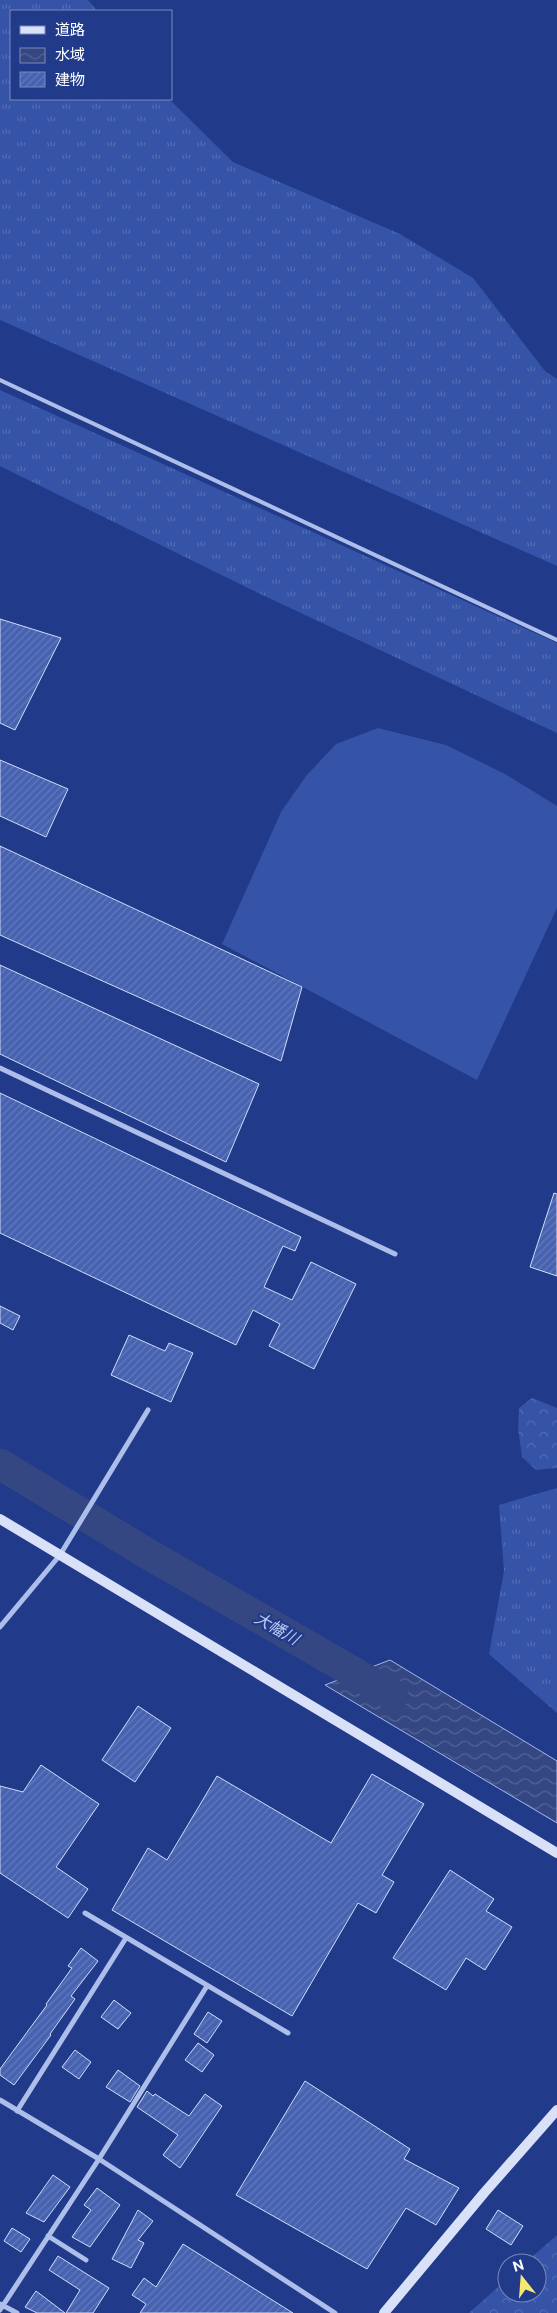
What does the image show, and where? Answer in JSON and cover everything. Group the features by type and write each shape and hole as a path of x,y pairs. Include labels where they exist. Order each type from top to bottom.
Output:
{"street":[{"path":"0,1068 395,1254"},
{"path":"0,1627 60,1555 108,1473 148,1410"},
{"path":"0,1518 557,1852"},
{"path":"85,1913 288,2033"},
{"path":"17,2111 126,1938"},
{"path":"17,2313 1,2306 99,2159 207,1986"},
{"path":"0,2100 99,2159 335,2313"},
{"path":"384,2313 484,2193 557,2110"},
{"path":"48,2236 86,2260"}],"lane":[{"path":"0,380 557,640"}],"green space":[{"path":"0,0 88,0 96,10 10,10 10,100 170,100 233,162 400,234 473,278 545,371 557,379 557,566 0,320"},
{"path":"0,390 557,643 557,733 250,589 0,466"},
{"path":"378,728 446,745 505,774 557,806 557,908 477,1080 222,944 281,812 306,776 336,744"},
{"path":"532,1398 557,1408 557,1468 536,1470 522,1457 518,1428 519,1408"},
{"path":"557,1488 557,1713 489,1654 504,1571 499,1505"},
{"path":"557,2235 557,2313 469,2313 497,2288 497,2303 547,2303 547,2253 536,2253"}],"water":[{"path":"390,1660 557,1761 557,1823 325,1685"}],"building":[{"path":"0,619 61,638 15,730 0,723"},
{"path":"0,760 68,789 46,837 0,816"},
{"path":"0,846 302,987 281,1061 0,935"},
{"path":"0,965 259,1084 226,1162 0,1054"},
{"path":"0,1093 301,1237 295,1251 283,1246 264,1287 292,1300 311,1262 356,1284 314,1369 269,1346 280,1324 253,1310 236,1345 0,1233"},
{"path":"554,1193 557,1194 557,1276 530,1267"},
{"path":"0,1306 20,1316 13,1330 0,1323"},
{"path":"129,1335 165,1351 169,1343 193,1353 171,1402 111,1375"},
{"path":"138,1706 171,1728 135,1782 102,1760"},
{"path":"41,1765 99,1804 56,1867 88,1889 68,1918 0,1873 0,1786 23,1792"},
{"path":"372,1774 424,1804 382,1875 394,1882 376,1913 358,1903 292,2016 112,1910 148,1848 167,1860 217,1776 331,1843"},
{"path":"450,1870 494,1899 486,1911 512,1927 485,1970 466,1958 446,1990 393,1958"},
{"path":"81,1948 98,1961 71,1996 75,1999 14,2085 0,2075 0,2069 72,1968 68,1966"},
{"path":"114,2000 131,2013 118,2029 101,2017"},
{"path":"208,2012 222,2021 207,2043 194,2034"},
{"path":"198,2043 214,2055 202,2072 185,2060"},
{"path":"75,2050 91,2062 79,2079 62,2067"},
{"path":"118,2070 140,2086 130,2102 106,2087"},
{"path":"305,2081 410,2149 404,2159 459,2188 436,2225 406,2208 367,2269 236,2195"},
{"path":"147,2091 153,2096 155,2094 189,2116 205,2094 222,2106 180,2168 163,2155 178,2135 137,2107"},
{"path":"53,2175 70,2187 44,2222 26,2213"},
{"path":"97,2188 120,2205 90,2247 72,2237 91,2210 84,2205"},
{"path":"138,2210 153,2221 138,2240 144,2243 131,2268 112,2259"},
{"path":"498,2210 523,2226 511,2245 486,2229"},
{"path":"12,2228 30,2239 21,2252 4,2241"},
{"path":"183,2244 293,2313 140,2313 146,2304 132,2295 144,2278 156,2287"},
{"path":"58,2256 109,2288 93,2313 66,2313 80,2290 49,2270"},
{"path":"36,2291 65,2313 37,2313 25,2307"}],"waterway":[{"name":"大幡川","path":"0,1464 148,1554 393,1695"}]}
